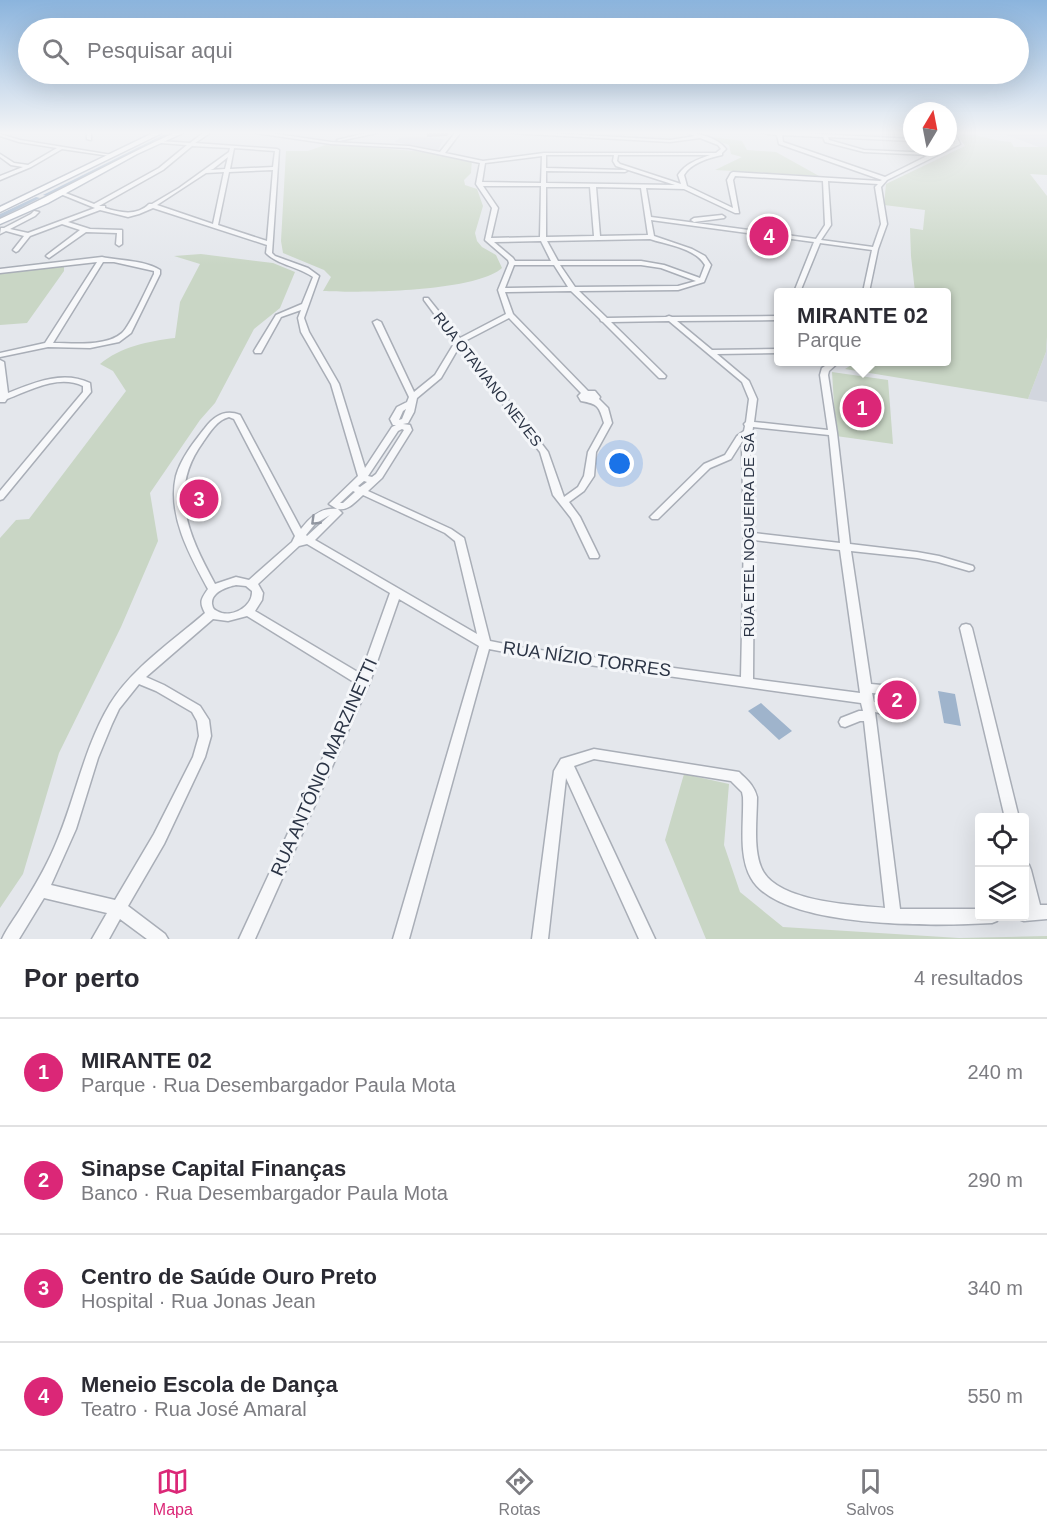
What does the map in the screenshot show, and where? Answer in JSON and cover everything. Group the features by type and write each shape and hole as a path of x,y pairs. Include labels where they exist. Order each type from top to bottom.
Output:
{"main road":[{"path":"0,210 69,177"},
{"path":"1,228 91,177"}],"street":[{"path":"16,250 28,235 102,207 149,177"},
{"path":"61,193 129,215 151,205 197,177"},
{"path":"215,226 226,177"},
{"path":"274,177 270,255 314,274 316,280 301,318 305,332 335,384 363,477"},
{"path":"480,177 479,184 495,208 488,240"},
{"path":"543,177 543,239 555,262 572,288 662,376"},
{"path":"650,177 684,187 737,212 730,180 732,177"},
{"path":"681,177 684,187"},
{"path":"794,177 883,181"},
{"path":"872,177 883,181"},
{"path":"867,288 875,249 884,224 877,193 878,187 891,177"},
{"path":"799,288 817,242 828,225 825,179"},
{"path":"479,184 684,187"},
{"path":"593,186 597,238"},
{"path":"643,187 651,237"},
{"path":"151,205 269,244"},
{"path":"1,228 36,212"},
{"path":"680,222 722,217"},
{"path":"649,218 875,249"},
{"path":"61,223 84,230 120,231 119,244"},
{"path":"1,228 28,235"},
{"path":"49,256 84,230"},
{"path":"488,240 651,237 678,244 703,257 707,269 702,280 678,288 501,290"},
{"path":"488,240 511,259 512,263 501,290 510,315 590,398 604,408 608,423 592,452 589,476 581,489 564,501"},
{"path":"0,272 102,260 140,265 157,270 127,333 100,345 48,345 0,355"},
{"path":"48,345 102,260"},
{"path":"512,263 649,264 702,280"},
{"name":"RUA OTAVIANO NEVES","path":"426,299 544,452 558,495 575,517 594,556"},
{"path":"258,351 278,316 304,306"},
{"path":"377,322 412,400 438,376 459,341 510,315"},
{"name":"RUA ETEL NOGUEIRA DE SÁ","path":"669,318 750,387 753,399 748,429 747,682"},
{"path":"603,320 774,318"},
{"path":"711,352 774,351"},
{"path":"0,362 2,399 44,384 68,380 82,382 87,386 87,392 0,497"},
{"path":"830,366 825,370 824,375 833,433 844,547 867,703 893,915"},
{"path":"580,404 590,398"},
{"path":"213,590 182,520 179,486 180,476 190,455 214,422 227,415 237,417 301,540 251,584"},
{"path":"401,426 407,427 408,430 373,481 346,506 334,504 363,477 395,429 401,426"},
{"path":"655,517 707,466 728,457 748,429 833,433"},
{"path":"363,477 373,481"},
{"path":"352,487 363,490 448,531 460,540 485,644 400,939"},
{"path":"749,536 939,559 969,568"},
{"name":"RUA NÍZIO TORRES","path":"301,540 485,644 525,652 747,682 867,703"},
{"path":"236,581 251,584 258,593 258,599 247,611 228,617 211,614 206,609 205,603 213,590 236,581"},
{"name":"RUA ANTÔNIO MARZINETTI","path":"247,939 364,682 396,592"},
{"path":"247,611 364,682"},
{"path":"10,939 41,890 62,846 95,745 117,704 138,679 211,614"},
{"path":"966,628 1011,813"},
{"path":"100,939 159,839 199,757 206,735 196,709 160,688 138,679"},
{"path":"845,722 859,716 867,703 888,689"},
{"path":"867,703 888,710"},
{"path":"540,939 561,771 566,764 594,754 724,774 742,782 748,789 750,797 752,857 755,873 767,886 782,896 831,909 893,915 975,916"},
{"path":"566,764 647,939"},
{"path":"1029,888 1036,913"},
{"path":"41,890 118,908 160,939"}],"shaded area":[{"path":"1047,337 1047,402 1028,399 1046,352"}],"green space":[{"path":"285,177 467,177 464,180 465,185 477,189 483,206 475,233 477,241 482,247 496,255 502,268 488,276 444,286 389,291 323,291 331,277 324,270 283,253 281,241"},
{"path":"901,177 1032,177 1047,196 1046,352 1028,399 845,369 850,366 951,366 951,288 915,288 910,228 923,230 925,210 884,205 886,184"},
{"path":"201,254 273,263 295,272 280,308 254,329 215,403 200,420 150,493 158,541 121,627 59,753 23,874 0,908 0,538 16,520 29,519 126,391 113,371 100,364 116,353 135,346 175,338 180,302 200,264 174,256"},
{"path":"64,265 64,271 27,323 0,325 0,274"},
{"path":"832,372 888,380 893,444 836,436"},
{"path":"684,774 729,784 724,845 740,892 783,927 959,938 1047,936 1047,939 706,939 665,840"}],"water":[{"path":"938,691 955,694 961,726 944,723"},
{"path":"761,703 792,731 779,740 748,711"}],"waterway":[{"path":"45,195 82,177"},
{"path":"0,216 38,198"}],"place":[{"name":"Meneio Escola de Dança","path":"769,236"},
{"name":"MIRANTE 02","path":"862,408"},
{"name":"Centro de Saúde Ouro Preto","path":"199,499"},
{"name":"Sinapse Capital Finanças","path":"897,700"}]}
